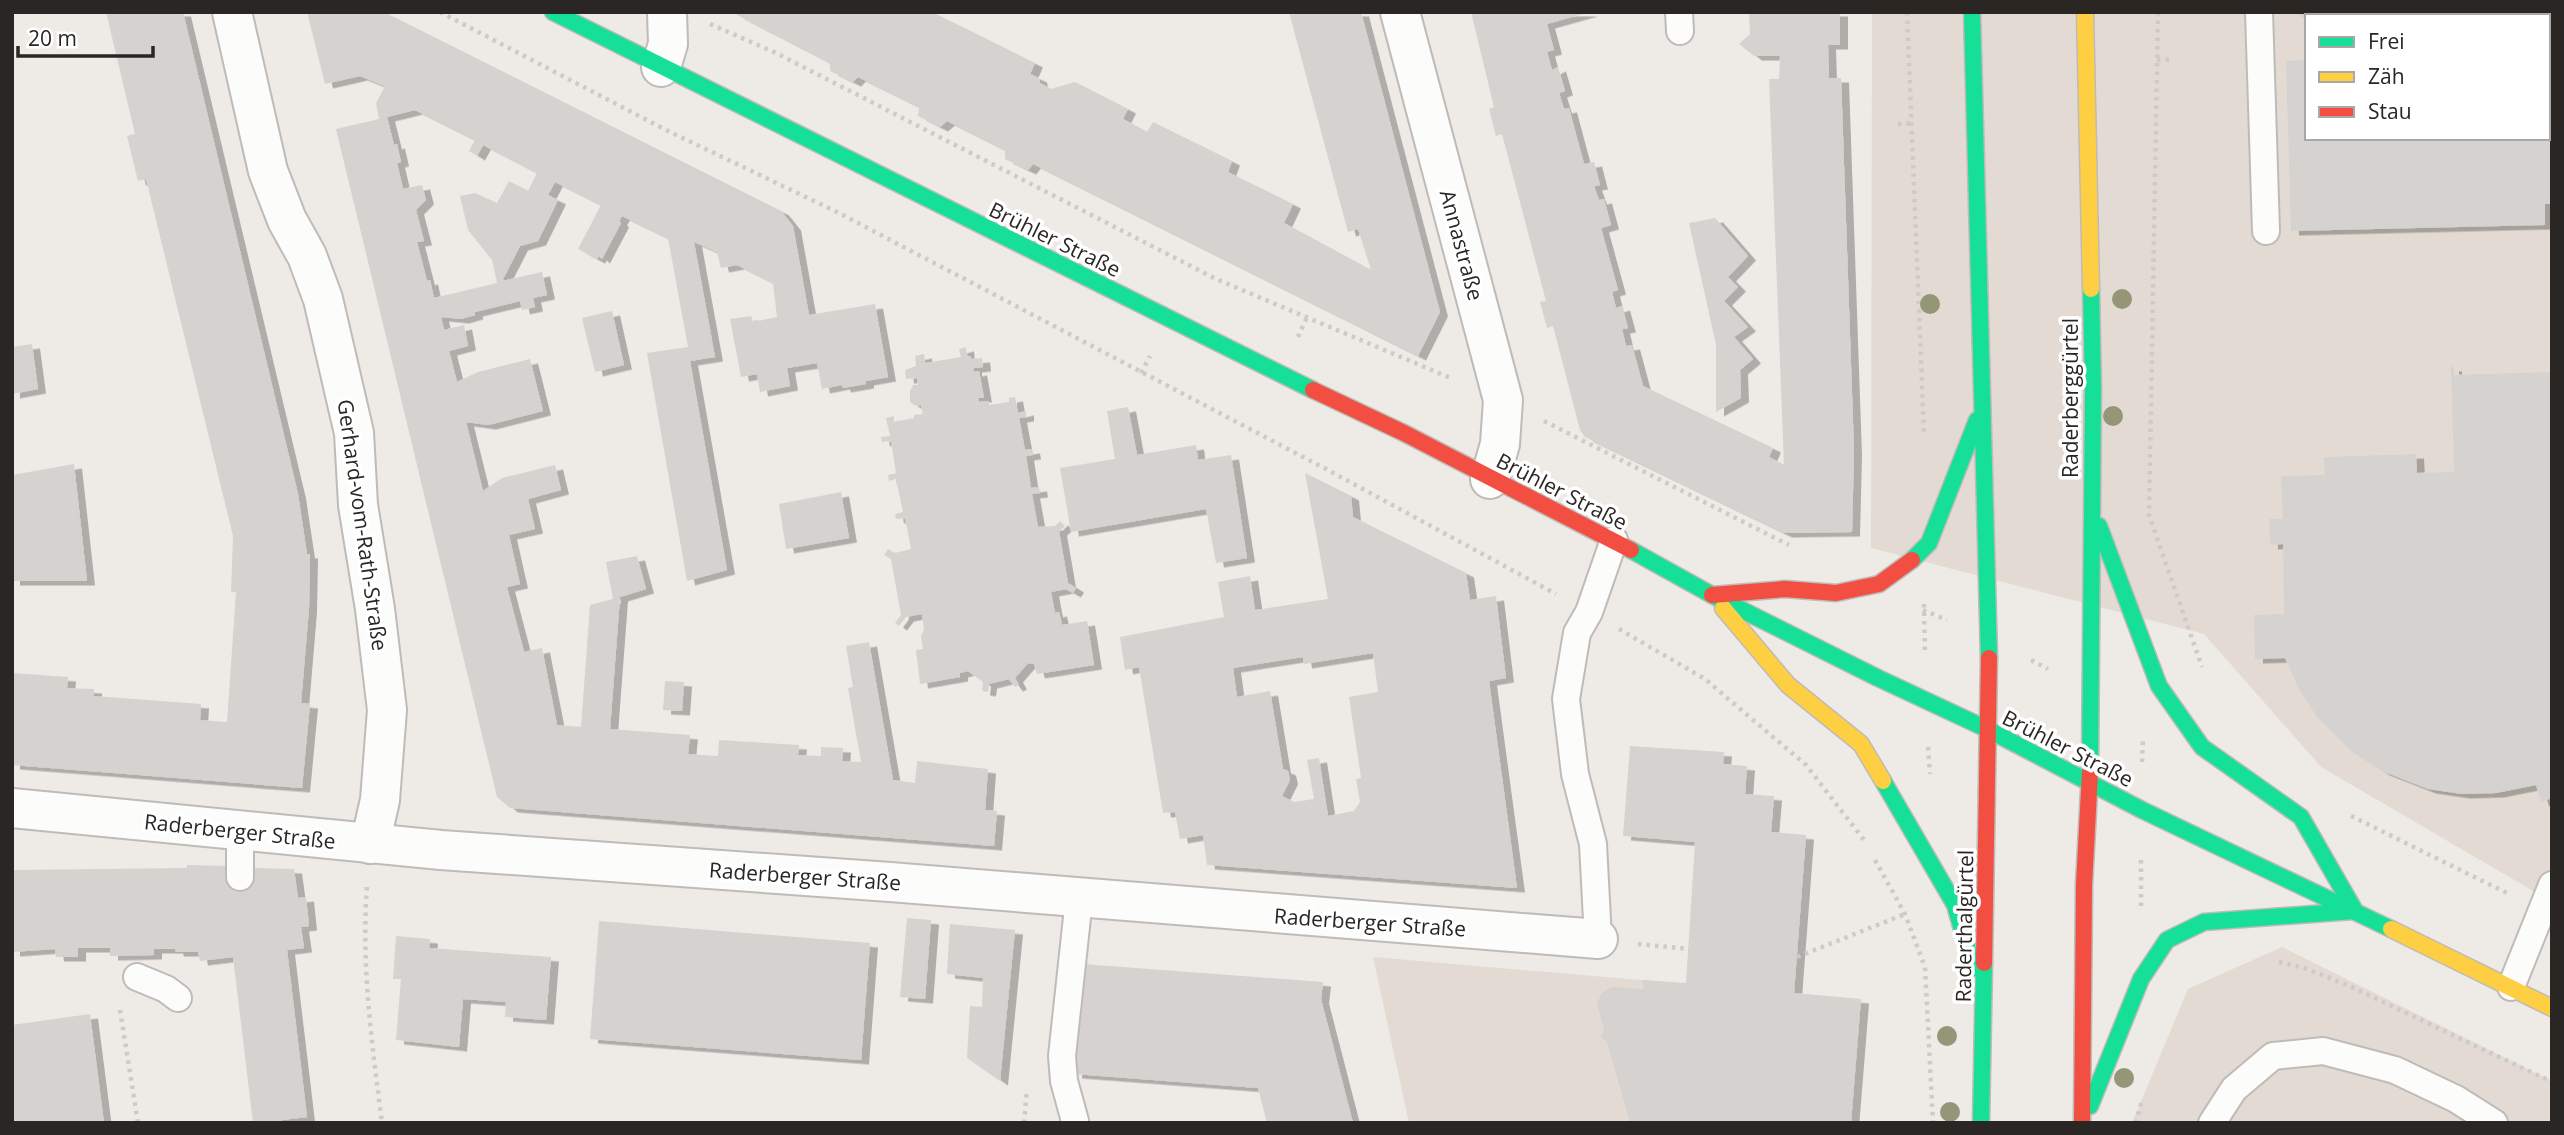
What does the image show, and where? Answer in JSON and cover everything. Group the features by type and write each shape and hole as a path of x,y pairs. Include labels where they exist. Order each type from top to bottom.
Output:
{"main road":[{"name":"Brühler Straße","path":"553,12 1404,433 1614,540 1712,595 1926,702 1987,729 2090,783 2552,1009"},
{"path":"1972,12 1989,639 1987,729"},
{"name":"Raderberggürtel","path":"2085,12 2092,387 2090,783"},
{"path":"1712,595 1785,589 1836,593 1879,584 1907,565 1929,543 1983,402"},
{"path":"2083,1123 2141,979 2167,940 2204,922 2355,911 2301,817 2202,747 2159,686 2091,506"},
{"path":"1712,595 1787,685 1861,744 1955,905 1984,1007"},
{"name":"Raderthalgürtel","path":"1981,1123 1987,729"},
{"path":"2083,1123 2084,885 2090,783"}],"street":[{"name":"Gerhard-vom-Rath-Straße","path":"232,12 268,172 287,220 307,256 323,299 354,433 358,505 375,609 387,710 380,800 370,844"},
{"path":"661,67 668,44 667,12"},
{"name":"Annastraße","path":"1400,12 1503,400 1500,444 1490,479"},
{"name":"Raderberger Straße","path":"12,808 370,844 890,882 1598,939"}],"lane":[{"path":"2259,12 2266,231"},
{"path":"1598,939 1592,844 1575,774 1566,699 1577,633 1589,612 1614,540"},
{"path":"240,831 240,877"},
{"path":"2511,987 2552,885"},
{"path":"1075,1121 1064,1082 1062,1056 1079,899"},
{"path":"136,976 166,989 178,998"},
{"path":"2213,1123 2234,1089 2273,1056 2323,1051 2395,1070 2456,1099 2494,1123"}],"path":[{"path":"440,12 666,130 839,213 1326,469 1589,612 1705,679 1806,765 1864,840 1905,914 1925,967 1933,1123"},
{"path":"1907,12 1924,438"},
{"path":"2158,12 2149,515 2207,677"},
{"path":"704,22 776,52 1216,279 1503,400 1789,545"},
{"path":"2157,60 2171,59"},
{"path":"1898,124 1913,124"},
{"path":"1298,338 1307,317"},
{"path":"1141,373 1150,355"},
{"path":"1864,840 1931,797 1924,610 1929,543"},
{"path":"2346,813 2543,911"},
{"path":"370,844 364,930 368,1009 382,1123"},
{"path":"2084,885 2141,910 2167,940"},
{"path":"1797,957 1905,914"},
{"path":"1598,939 1689,949"},
{"path":"2268,959 2304,968 2345,984 2552,1082"},
{"path":"119,1004 138,1123"}],"shaded area":[{"path":"1872,12 2552,12 2552,902 2321,767 2204,634 1871,548"},
{"path":"2282,947 2552,1081 2552,1123 2132,1123 2188,989"},
{"path":"1373,957 1861,999 1851,1123 1409,1123"}],"building":[{"path":"106,12 183,12 298,494 307,554 310,554 309,608 301,703 310,704 302,788 12,765 12,673 68,677 67,688 94,689 94,696 201,704 200,720 227,722 236,592 231,592 233,536 146,179 138,181 127,136 135,134"},
{"path":"307,12 384,12 781,211 793,226 809,315 875,304 888,377 866,381 866,384 822,389 817,363 787,368 790,386 760,392 757,374 741,377 730,319 751,316 753,322 777,317 773,283 737,265 721,268 717,252 694,242 715,357 690,361 727,570 687,581 647,353 688,347 668,238 622,216 602,259 599,256 597,259 578,249 601,205 555,182 548,195 558,200 538,241 520,246 502,281 542,272 547,295 533,298 535,307 522,310 520,301 475,312 475,315 461,319 441,317 444,330 464,325 468,346 449,351 457,382 478,372 530,359 543,411 488,425 466,422 483,491 502,478 555,465 561,490 528,499 535,529 509,535 520,584 507,587 524,652 542,648 557,725 581,727 590,605 613,599 606,562 637,556 646,589 620,597 610,729 690,735 688,754 718,756 719,740 799,745 798,755 821,756 821,747 843,748 842,761 861,762 848,688 853,687 846,646 869,642 893,780 915,783 917,761 988,769 985,810 997,811 994,846 510,808 497,797 336,129 379,119 376,103 385,86 360,76 325,84","holes":["415,110 475,140 469,151 477,156 483,145 537,173 528,191 509,181 497,203 475,193 460,196 468,230 492,260 497,283 434,298 417,242 424,241 416,210 426,200 422,185 403,189 397,163 401,162 387,117"]},
{"path":"736,12 932,12 1035,63 1030,74 1051,89 1075,82 1128,109 1123,119 1147,132 1153,122 1232,161 1228,172 1293,204 1284,223 1371,270 1358,229 1348,232 1289,12 1361,12 1440,312 1418,356 1033,164 1028,170 1005,159 1005,150 947,121 940,127 918,116 919,107 858,77 853,82 830,71 830,63 737,15"},
{"path":"1471,12 1590,12 1547,24 1554,50 1547,52 1552,70 1558,67 1565,91 1559,93 1564,109 1569,108 1584,164 1594,162 1600,185 1594,186 1599,200 1604,199 1611,225 1601,228 1618,290 1612,292 1616,308 1622,306 1628,328 1622,329 1626,346 1632,345 1643,386 1773,448 1769,457 1784,465 1769,79 1779,79 1780,56 1754,56 1739,44 1750,34 1749,12 1840,12 1840,45 1828,45 1829,78 1841,78 1854,451 1852,532 1784,533 1585,437 1580,430 1553,326 1547,328 1540,302 1546,301 1502,134 1496,136 1489,109 1494,107"},
{"path":"2295,12 2445,12 2305,14 2305,20"},
{"path":"2305,60 2305,140 2550,140 2552,77 2552,204 2545,204 2545,225 2291,231 2286,61"},
{"path":"1715,218 1748,256 1728,277 1738,287 1724,301 1748,327 1734,337 1753,359 1740,370 1741,398 1716,412 1716,345 1689,223"},
{"path":"612,311 624,365 595,372 582,318"},
{"path":"32,344 38,389 12,394 12,347"},
{"path":"966,347 967,356 971,356 971,359 982,358 983,367 974,368 974,372 979,371 984,398 978,398 979,402 989,401 989,405 1009,402 1009,398 1015,397 1018,413 1026,411 1026,417 1019,418 1025,450 1032,449 1033,455 1026,456 1031,488 1039,487 1040,493 1032,494 1038,527 1055,526 1060,521 1065,526 1059,531 1068,583 1076,588 1073,593 1066,589 1051,592 1055,613 1059,612 1062,625 1087,621 1094,665 1037,674 1034,664 1028,663 1015,678 1019,685 1015,687 1009,679 989,684 988,692 982,691 983,682 968,671 960,673 960,677 920,684 916,650 923,649 922,614 906,617 899,626 895,623 901,615 891,559 884,555 888,549 895,553 911,549 905,518 896,519 895,514 903,512 896,479 889,481 888,475 896,473 891,441 882,442 881,437 890,436 886,418 894,416 894,422 923,414 921,405 916,406 910,402 910,391 913,385 918,385 917,378 906,379 905,370 916,366 915,356 924,354 925,363 961,357 959,349"},
{"path":"2451,367 2454,367 2454,375 2552,372 2552,798 2541,802 2536,785 2496,793 2462,794 2428,789 2382,771 2351,751 2317,717 2299,689 2285,658 2255,659 2254,615 2284,614 2283,544 2270,545 2269,519 2283,519 2281,476 2325,475 2324,457 2416,454 2417,473 2454,472"},
{"path":"1128,407 1137,455 1196,445 1198,460 1231,455 1247,558 1216,563 1206,509 1071,532 1060,468 1115,459 1107,411"},
{"path":"74,464 87,581 12,581 12,475"},
{"path":"1305,473 1351,496 1353,517 1466,573 1470,600 1496,596 1506,678 1489,681 1517,888 1207,865 1203,835 1180,839 1175,812 1163,813 1139,667 1125,670 1120,637 1224,617 1218,582 1250,576 1255,610 1328,599","holes":["1373,653 1378,692 1349,697 1361,778 1356,779 1360,802 1354,811 1328,816 1319,758 1307,760 1314,799 1294,802 1282,796 1290,780 1288,771 1283,769 1270,691 1237,697 1233,668 1303,657 1304,664"]},
{"path":"841,492 849,538 786,549 779,504"},
{"path":"665,681 684,682 682,711 663,710"},
{"path":"1630,746 1724,752 1723,764 1747,766 1745,794 1774,796 1771,832 1806,835 1794,993 1861,999 1851,1123 1630,1123 1607,1042 1600,1037 1604,1030 1597,1004 1601,994 1611,987 1644,989 1642,980 1686,983 1695,842 1623,836"},
{"path":"187,865 230,866 232,881 254,878 253,868 294,869 298,898 306,897 309,926 301,927 304,948 287,950 307,1117 282,1120 282,1123 253,1123 233,957 200,961 198,952 176,952 175,949 154,949 154,955 110,956 110,948 78,948 78,957 56,957 55,949 12,952 12,870 187,868"},
{"path":"907,918 931,920 925,999 900,997"},
{"path":"599,921 870,943 861,1060 590,1039"},
{"path":"950,924 1015,930 1000,1081 967,1058 970,1006 982,1007 983,978 947,974"},
{"path":"396,936 430,939 429,948 551,957 546,1020 505,1017 506,1002 463,999 459,1047 396,1040 401,979 393,979"},
{"path":"1083,964 1323,982 1321,999 1353,1123 1267,1123 1258,1088 1074,1074"},
{"path":"90,1014 104,1123 12,1123 12,1025"}],"traffic: fast":[{"path":"553,12 1313,390"},
{"path":"1972,12 1989,658"},
{"path":"2090,772 2093,387 2091,289"},
{"path":"1912,560 1929,543 1977,420"},
{"path":"2099,526 2159,686 2202,747 2301,817 2355,911"},
{"path":"1631,550 1712,595 1987,729 2142,810 2391,929"},
{"path":"1883,781 1955,905 1973,968"},
{"path":"2090,1106 2141,979 2167,940 2204,922 2353,911"},
{"path":"1981,1123 1984,963"}],"traffic: slow":[{"path":"2085,12 2091,289"},
{"path":"1723,608 1788,685 1861,744 1883,781"},
{"path":"2391,929 2552,1008"}],"traffic: jam":[{"path":"1313,390 1404,433 1631,550"},
{"path":"1712,595 1785,589 1836,593 1879,584 1912,560"},
{"path":"1984,963 1989,658"},
{"path":"2082,1123 2084,885 2090,772"}]}
